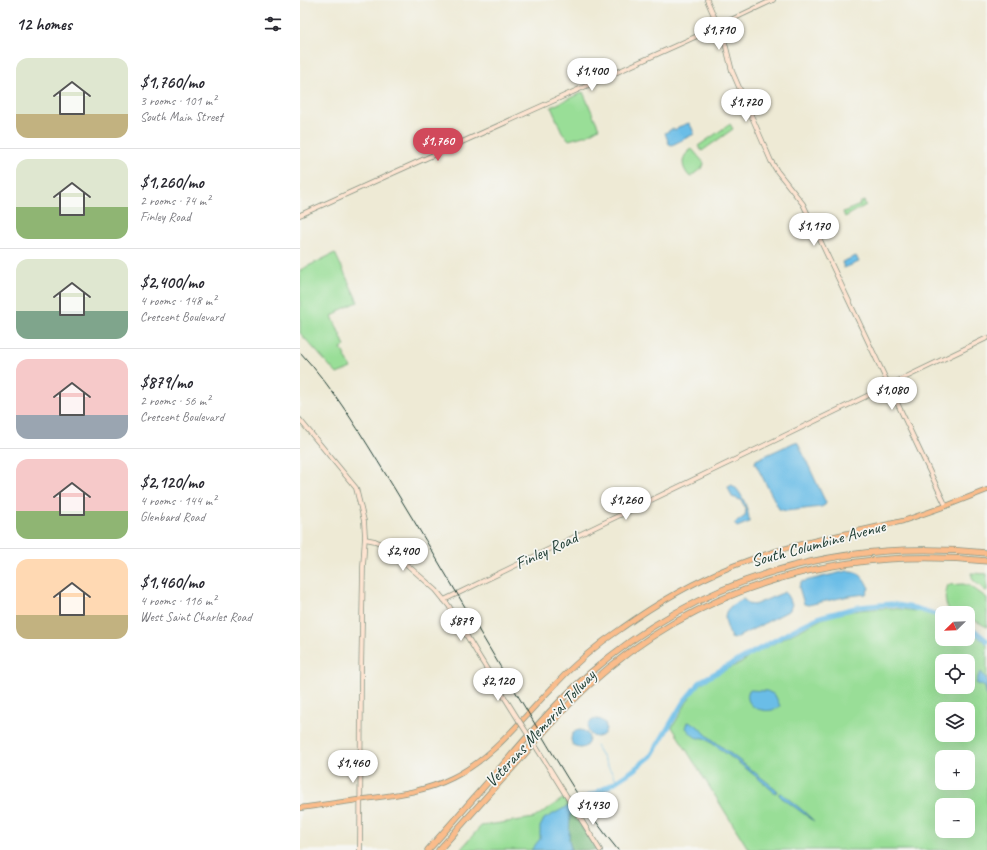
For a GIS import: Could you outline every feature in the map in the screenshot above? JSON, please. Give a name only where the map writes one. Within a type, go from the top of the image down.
[{"type":"highway","name":"Veterans Memorial Tollway","points":[[428,850],[570,691],[588,674],[623,646],[672,614],[710,595],[746,580],[782,568],[821,559],[888,550],[927,549],[987,553]]},
{"type":"highway","name":"Veterans Memorial Tollway","points":[[439,850],[549,727],[589,685],[649,638],[689,615],[732,595],[773,580],[817,568],[889,558],[927,557],[987,561]]},
{"type":"main road","points":[[707,0],[724,39],[732,71],[775,168],[803,204],[946,506]]},
{"type":"main road","points":[[300,215],[719,26],[773,0]]},
{"type":"main road","name":"Finley Road","points":[[444,600],[987,338]]},
{"type":"main road","points":[[300,420],[356,488],[365,526],[362,591],[360,850]]},
{"type":"main road","name":"South Columbine Avenue","points":[[300,808],[421,790],[443,782],[465,771],[488,755],[504,740],[552,688],[596,647],[620,628],[689,586],[734,565],[811,541],[903,521],[987,490]]},
{"type":"main road","points":[[365,539],[384,545],[429,584],[444,600],[538,750],[574,811],[600,850]]},
{"type":"green space","points":[[583,92],[599,128],[587,135],[569,140],[562,132],[551,107]]},
{"type":"green space","points":[[730,124],[733,129],[702,151],[698,146]]},
{"type":"green space","points":[[692,149],[704,163],[703,167],[690,177],[685,170],[683,162],[685,155]]},
{"type":"green space","points":[[864,201],[866,205],[845,217],[843,212],[860,205],[859,203]]},
{"type":"green space","points":[[335,253],[358,302],[338,311],[338,313],[332,316],[345,346],[341,348],[351,368],[337,374],[300,333],[300,270]]},
{"type":"green space","points":[[971,573],[987,574],[987,592],[973,580]]},
{"type":"green space","points":[[963,584],[970,586],[987,598],[987,627],[975,621],[975,606],[947,606],[945,599],[948,585]]},
{"type":"green space","points":[[891,608],[924,612],[935,616],[935,646],[975,646],[975,635],[987,644],[987,850],[749,850],[672,727],[687,702],[699,686],[705,681],[741,663],[751,655],[822,619],[848,612]]},
{"type":"green space","points":[[564,798],[597,850],[460,850],[481,826],[534,818]]},
{"type":"green space","points":[[572,812],[596,850],[571,850],[569,839],[570,814]]},
{"type":"water","points":[[689,123],[694,134],[672,145],[669,144],[665,133]]},
{"type":"water","points":[[856,256],[859,262],[844,268],[842,262]]},
{"type":"water","points":[[795,442],[798,443],[826,503],[821,507],[786,511],[779,509],[755,463],[756,460]]},
{"type":"water","points":[[731,485],[738,490],[741,495],[746,506],[749,518],[749,522],[737,527],[734,524],[745,516],[746,509],[741,500],[732,497],[728,487]]},
{"type":"water","points":[[847,571],[855,572],[861,575],[869,588],[866,594],[849,596],[808,605],[804,604],[799,587],[801,582]]},
{"type":"water","points":[[785,592],[792,604],[790,610],[734,639],[731,638],[725,619],[725,614],[730,607],[743,599],[749,604],[754,605]]},
{"type":"water","points":[[981,672],[987,680],[987,699],[985,687],[976,683]]},
{"type":"water","points":[[749,690],[767,691],[775,695],[780,706],[770,710],[758,709],[749,702]]},
{"type":"water","points":[[593,719],[601,719],[606,724],[604,735],[601,737],[593,737],[588,732],[588,724]]},
{"type":"water","points":[[688,722],[695,724],[708,736],[776,789],[777,792],[775,793],[706,739],[698,738],[693,735],[686,728]]},
{"type":"water","points":[[576,730],[584,730],[589,735],[587,746],[584,748],[576,748],[571,743],[571,735]]},
{"type":"water","points":[[779,793],[801,809],[814,821],[782,798]]},
{"type":"water","points":[[568,806],[572,812],[570,814],[569,839],[571,850],[531,850],[540,839],[540,827],[544,819]]},
{"type":"waterway","points":[[566,813],[586,798],[609,786],[632,771],[651,756],[684,701],[701,681],[801,626],[820,617],[859,607],[891,604],[935,614]]},
{"type":"waterway","points":[[975,631],[987,641]]},
{"type":"waterway","points":[[596,746],[617,781]]},
{"type":"railway","points":[[300,352],[325,382],[358,429],[566,776],[586,807],[618,850]]}]
